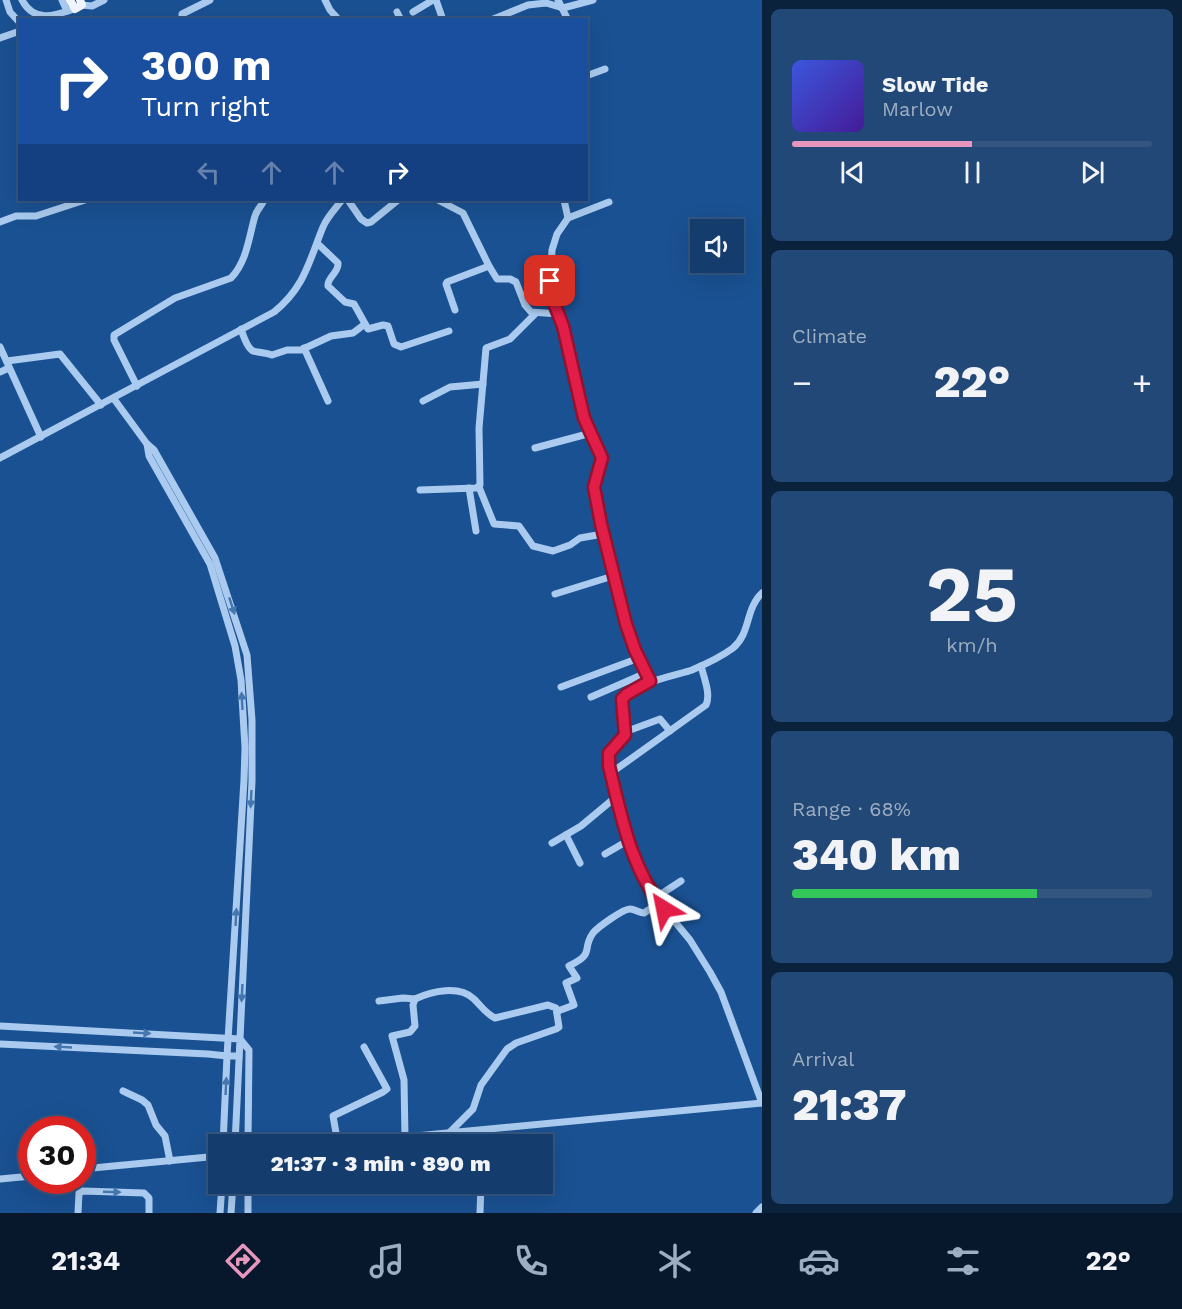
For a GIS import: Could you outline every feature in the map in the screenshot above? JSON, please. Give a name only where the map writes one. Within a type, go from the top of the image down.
[{"type":"main road","points":[[70,0],[79,5]]},
{"type":"street","points":[[6,0],[10,12],[18,21]]},
{"type":"street","points":[[22,0],[34,14],[51,17],[79,5]]},
{"type":"street","points":[[62,0],[92,6],[104,0]]},
{"type":"street","points":[[182,18],[182,14],[210,0]]},
{"type":"street","points":[[325,0],[337,18]]},
{"type":"street","points":[[412,12],[435,0],[442,18]]},
{"type":"street","points":[[558,0],[567,18]]},
{"type":"street","points":[[496,18],[528,5],[551,3],[563,8],[593,0]]},
{"type":"street","points":[[0,38],[18,32]]},
{"type":"street","points":[[588,75],[605,69]]},
{"type":"street","points":[[0,222],[16,216],[36,216],[82,201]]},
{"type":"street","points":[[137,386],[114,336],[175,298],[231,278],[247,246],[255,215],[263,201]]},
{"type":"street","points":[[0,458],[274,312],[291,297],[303,280],[324,226],[341,201]]},
{"type":"street","points":[[349,201],[361,219],[367,223],[397,201]]},
{"type":"street","points":[[440,201],[463,213],[497,279],[510,279],[516,282],[528,309],[536,314],[559,314]]},
{"type":"street","points":[[564,201],[568,218]]},
{"type":"street","points":[[609,202],[568,218],[554,240],[550,261],[550,291],[570,354],[581,408],[602,458],[594,487],[613,576],[626,624],[650,681]]},
{"type":"street","points":[[318,244],[338,263],[339,267],[328,281],[328,286],[345,302],[354,304],[371,330],[383,325],[388,326],[394,344],[398,346],[449,331]]},
{"type":"street","points":[[455,310],[447,282],[489,266]]},
{"type":"street","points":[[536,314],[513,336],[486,348],[479,428],[478,487],[494,524],[519,526],[533,546],[553,551],[570,545],[580,538],[603,534]]},
{"type":"street","points":[[241,329],[254,351],[264,351],[272,355],[304,348],[331,336],[353,333],[365,324]]},
{"type":"street","points":[[0,347],[41,436]]},
{"type":"street","points":[[304,348],[328,401]]},
{"type":"street","points":[[0,372],[8,365],[60,354],[101,405]]},
{"type":"street","points":[[423,401],[450,387],[483,384]]},
{"type":"street","points":[[114,399],[147,444],[154,450],[215,558],[247,656],[252,720],[252,781],[235,1134]]},
{"type":"street","points":[[535,448],[591,433]]},
{"type":"street","points":[[147,444],[149,456],[210,564],[235,646],[241,680],[245,748],[244,780],[223,1134]]},
{"type":"street","points":[[420,490],[478,487]]},
{"type":"street","points":[[470,488],[476,531]]},
{"type":"street","points":[[555,594],[613,576]]},
{"type":"street","points":[[440,1134],[762,1103],[721,992],[711,972],[690,940],[657,900],[644,880],[629,840],[608,758],[609,753],[625,732],[622,699],[650,681],[701,666],[731,649],[741,640],[751,607],[762,593]]},
{"type":"street","points":[[561,687],[639,658]]},
{"type":"street","points":[[611,773],[701,709],[708,700],[701,666]]},
{"type":"street","points":[[591,697],[646,673]]},
{"type":"street","points":[[625,732],[660,719],[670,731]]},
{"type":"street","points":[[552,843],[580,826],[617,796]]},
{"type":"street","points":[[566,835],[579,863]]},
{"type":"street","points":[[605,855],[629,840]]},
{"type":"street","points":[[558,1011],[574,1005],[566,983],[577,978],[569,966],[587,954],[594,931],[621,912],[630,909],[644,914],[681,881]]},
{"type":"street","points":[[379,1001],[415,999],[450,990],[470,996],[484,1011],[495,1018],[548,1005],[553,1005],[558,1011],[560,1024],[556,1029],[516,1043],[503,1053],[481,1085],[473,1109],[449,1133]]},
{"type":"street","points":[[405,1134],[404,1080],[392,1038],[393,1035],[410,1032],[416,1026],[413,1005],[415,999]]},
{"type":"street","points":[[0,1026],[240,1039],[249,1050],[248,1134]]},
{"type":"street","points":[[0,1044],[239,1056]]},
{"type":"street","points":[[336,1134],[333,1116],[387,1089],[364,1047]]},
{"type":"street","points":[[123,1091],[148,1105],[156,1125],[165,1136],[170,1161]]},
{"type":"street","points":[[96,1168],[208,1157]]},
{"type":"street","points":[[0,1179],[18,1177]]},
{"type":"street","points":[[78,1213],[79,1194],[83,1191],[144,1193],[149,1198],[149,1213]]},
{"type":"street","points":[[220,1213],[221,1194]]},
{"type":"street","points":[[231,1213],[232,1194]]},
{"type":"street","points":[[248,1194],[248,1213]]},
{"type":"street","points":[[480,1213],[481,1194]]},
{"type":"street","points":[[756,1213],[762,1207]]},
{"type":"route","points":[[550,281],[550,291],[563,326],[584,418],[602,458],[594,487],[613,576],[635,650],[650,681],[622,699],[626,725],[625,735],[609,753],[609,766],[628,837],[644,880],[664,909]]}]
